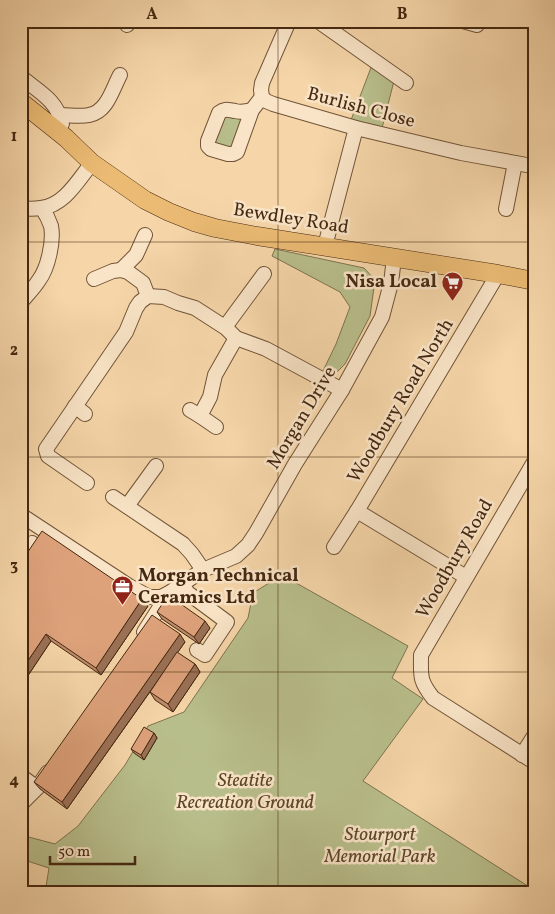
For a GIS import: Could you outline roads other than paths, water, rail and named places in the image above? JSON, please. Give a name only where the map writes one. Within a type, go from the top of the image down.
[{"type":"main road","name":"Bewdley Road","points":[[21,102],[66,138],[92,163],[145,200],[194,222],[257,236],[498,274],[534,282]]},
{"type":"street","points":[[246,126],[241,116],[235,112],[227,109],[222,110],[208,141],[208,146],[211,149],[228,154],[237,152],[252,110],[262,97],[262,83],[289,21]]},
{"type":"street","name":"Burlish Close","points":[[318,21],[406,83]]},
{"type":"street","points":[[463,21],[478,25]]},
{"type":"street","points":[[60,115],[88,116],[97,113],[104,108],[120,75]]},
{"type":"street","points":[[21,77],[54,103],[60,115],[66,138]]},
{"type":"street","name":"Burlish Close","points":[[262,97],[273,104],[356,128],[461,153],[532,166]]},
{"type":"street","points":[[235,112],[252,110]]},
{"type":"street","points":[[325,246],[356,128]]},
{"type":"street","points":[[21,208],[42,208],[65,198],[92,163]]},
{"type":"street","points":[[506,209],[515,163]]},
{"type":"street","points":[[21,302],[40,280],[46,266],[52,238],[48,218],[42,208]]},
{"type":"street","points":[[121,270],[136,256],[145,235]]},
{"type":"street","name":"Morgan Drive","points":[[138,641],[170,593],[203,570],[236,556],[248,545],[295,464],[342,390],[382,318],[391,283],[394,258]]},
{"type":"street","points":[[94,279],[112,271],[121,270],[128,272],[143,283],[148,296]]},
{"type":"street","points":[[225,327],[264,274]]},
{"type":"street","name":"Woodbury Road North","points":[[334,547],[498,274]]},
{"type":"street","points":[[87,482],[48,456],[46,449],[80,410],[126,332],[136,308],[148,296],[164,297],[178,304],[195,308],[225,327],[236,338],[266,349],[342,390]]},
{"type":"street","points":[[216,427],[195,413],[210,397],[215,374],[236,338]]},
{"type":"street","name":"Woodbury Road","points":[[528,759],[433,698],[421,679],[421,655],[534,462]]},
{"type":"street","points":[[127,506],[156,466]]},
{"type":"street","points":[[113,497],[183,544],[203,570]]},
{"type":"street","points":[[357,511],[466,577]]},
{"type":"street","points":[[21,515],[129,586],[149,597],[161,597],[170,593]]},
{"type":"street","points":[[21,559],[32,543]]},
{"type":"street","points":[[181,584],[188,593],[228,622],[205,655],[197,650]]},
{"type":"street","points":[[528,759],[534,736]]},
{"type":"street","points":[[21,804],[37,788],[57,759]]},
{"type":"street","points":[[21,776],[37,788]]},
{"type":"place","name":"Nisa Local","points":[[453,301]]},
{"type":"place","name":"Morgan Technical Ceramics Ltd","points":[[122,606]]},
{"type":"park label","name":"Steatite Recreation Ground","points":[[245,792]]},
{"type":"park label","name":"Stourport Memorial Park","points":[[380,846]]}]
